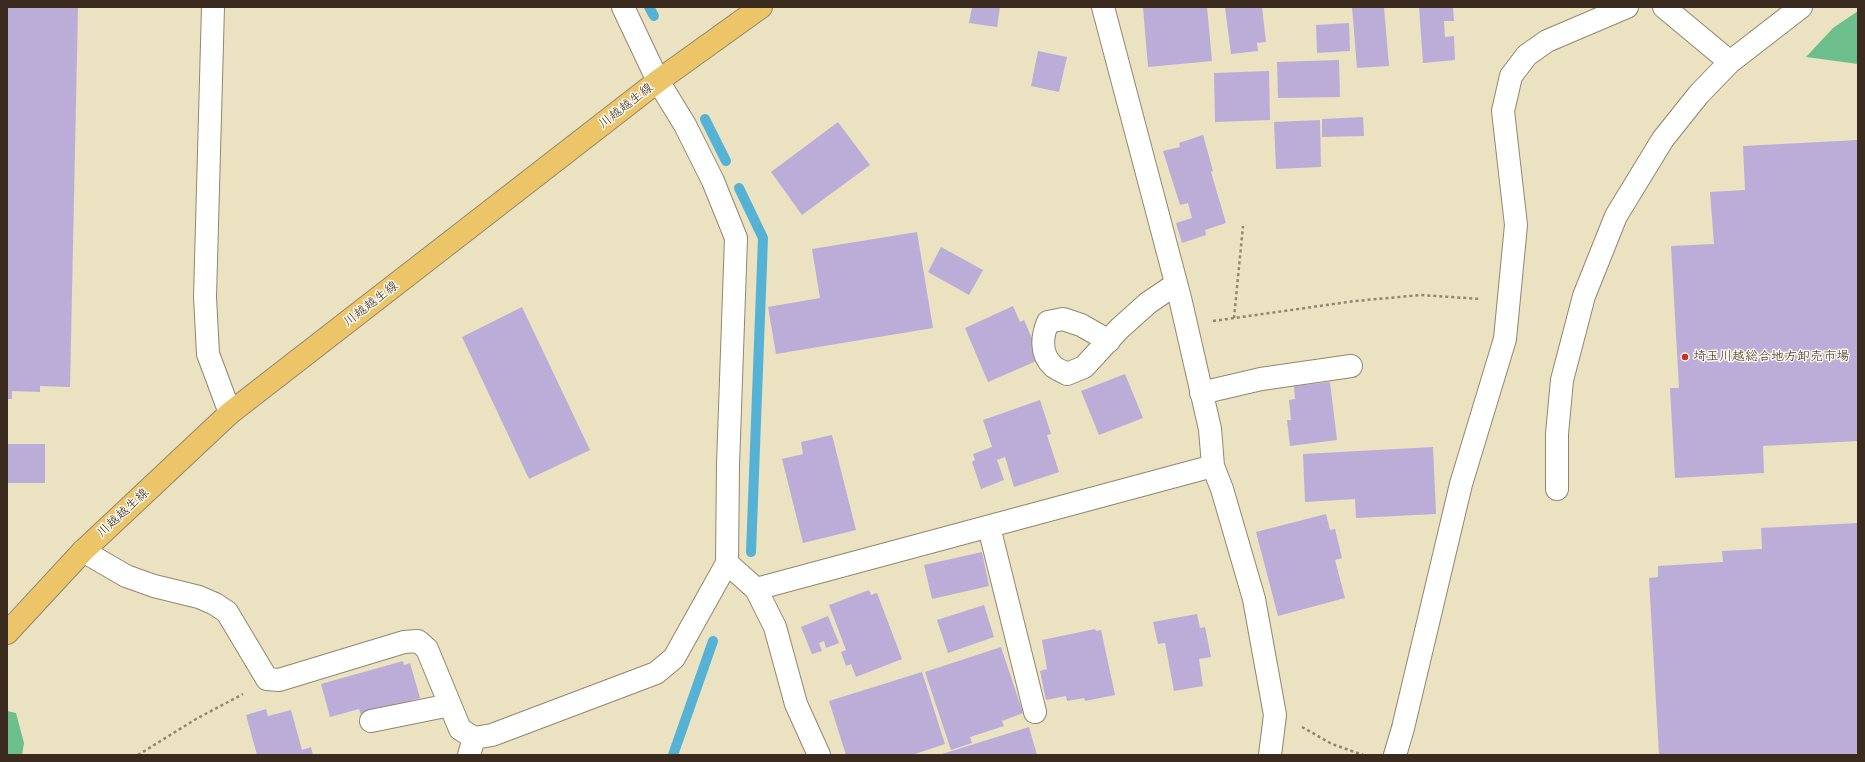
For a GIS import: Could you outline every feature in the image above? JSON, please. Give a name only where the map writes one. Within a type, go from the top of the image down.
[{"type":"main road","name":"川越越生線","points":[[7,633],[83,551],[230,414],[658,81],[761,7]]},
{"type":"street","points":[[213,7],[205,297],[208,354],[230,414]]},
{"type":"street","points":[[83,551],[126,576],[154,586],[199,597],[215,604],[227,612],[267,680],[279,680],[404,642],[418,641],[427,649],[460,728],[471,746],[492,735],[656,674],[674,658],[727,563],[728,465],[734,342],[736,238],[713,181],[685,125],[658,81],[623,7]]},
{"type":"street","points":[[1103,7],[1176,284],[1210,429],[1213,466],[1222,488],[1254,599],[1275,715],[1270,755]]},
{"type":"street","points":[[1395,755],[1403,728],[1461,484],[1505,339],[1516,225],[1504,110],[1511,76],[1527,55],[1547,41],[1627,7]]},
{"type":"street","points":[[1664,7],[1730,62]]},
{"type":"street","points":[[1557,489],[1557,434],[1562,380],[1584,296],[1616,216],[1663,139],[1699,94],[1730,62],[1801,7]]},
{"type":"street","points":[[1109,341],[1119,329],[1148,303],[1176,284]]},
{"type":"street","points":[[1201,393],[1261,379],[1351,366]]},
{"type":"street","points":[[756,589],[1213,466]]},
{"type":"street","points":[[989,527],[1035,712]]},
{"type":"street","points":[[727,563],[756,589],[775,627],[796,704],[818,755]]},
{"type":"street","points":[[371,722],[450,705]]},
{"type":"path","points":[[1234,318],[1243,226]]},
{"type":"path","points":[[1186,326],[1355,301],[1421,294],[1478,298],[1508,304]]},
{"type":"path","points":[[138,755],[196,719],[267,680]]},
{"type":"path","points":[[1275,715],[1302,727],[1332,744],[1363,755]]},
{"type":"green space","points":[[1858,11],[1858,64],[1806,57],[1833,28]]},
{"type":"green space","points":[[7,711],[16,713],[24,743],[22,755],[7,755]]},
{"type":"building","points":[[7,7],[78,7],[70,387],[40,386],[40,392],[12,391],[12,399],[7,399]]},
{"type":"building","points":[[972,7],[1000,7],[997,27],[969,23]]},
{"type":"building","points":[[1143,7],[1207,7],[1212,61],[1148,67]]},
{"type":"building","points":[[1225,7],[1262,7],[1266,42],[1257,43],[1258,51],[1231,54]]},
{"type":"building","points":[[1352,7],[1384,7],[1389,66],[1357,68]]},
{"type":"building","points":[[1419,7],[1453,7],[1454,21],[1444,21],[1445,37],[1454,36],[1455,60],[1423,63]]},
{"type":"building","points":[[1349,23],[1350,51],[1317,53],[1316,25]]},
{"type":"building","points":[[1038,51],[1067,57],[1059,92],[1031,86]]},
{"type":"building","points":[[1339,60],[1340,97],[1278,98],[1277,62]]},
{"type":"building","points":[[1269,71],[1270,120],[1215,122],[1214,73]]},
{"type":"building","points":[[1363,117],[1364,136],[1322,137],[1322,119]]},
{"type":"building","points":[[1320,120],[1321,167],[1276,169],[1274,122]]},
{"type":"building","points":[[838,122],[870,165],[802,215],[771,172]]},
{"type":"building","points":[[1203,135],[1213,171],[1211,172],[1226,223],[1205,230],[1206,235],[1182,243],[1176,223],[1192,218],[1188,203],[1180,205],[1163,151],[1180,147],[1179,143]]},
{"type":"building","points":[[1858,140],[1858,441],[1763,446],[1764,473],[1675,478],[1670,388],[1679,388],[1671,246],[1714,244],[1710,192],[1745,190],[1743,146]]},
{"type":"building","points":[[917,232],[933,328],[776,354],[768,307],[820,298],[812,249]]},
{"type":"building","points":[[941,247],[983,270],[969,295],[928,272]]},
{"type":"building","points":[[1013,306],[1020,322],[1024,320],[1041,359],[988,382],[965,328]]},
{"type":"building","points":[[522,307],[590,450],[529,479],[462,337]]},
{"type":"building","points":[[1125,374],[1143,418],[1099,435],[1081,391]]},
{"type":"building","points":[[1330,382],[1337,440],[1290,446],[1287,420],[1291,420],[1289,400],[1295,399],[1294,386]]},
{"type":"building","points":[[1040,400],[1051,434],[1047,435],[1059,472],[1014,487],[1005,457],[997,460],[1004,480],[981,489],[972,462],[975,460],[973,454],[992,447],[983,420]]},
{"type":"building","points":[[832,435],[856,530],[803,543],[782,459],[803,454],[801,442]]},
{"type":"building","points":[[7,444],[45,444],[45,483],[7,483]]},
{"type":"building","points":[[1433,447],[1436,514],[1356,518],[1355,499],[1305,502],[1303,454]]},
{"type":"building","points":[[1326,514],[1330,530],[1335,529],[1342,558],[1335,560],[1345,598],[1278,616],[1256,532]]},
{"type":"building","points":[[1858,523],[1858,755],[1659,755],[1649,578],[1658,577],[1658,566],[1723,562],[1722,551],[1762,549],[1761,528]]},
{"type":"building","points":[[982,552],[989,586],[932,599],[924,565]]},
{"type":"building","points":[[869,590],[871,595],[877,593],[902,659],[856,677],[851,664],[846,666],[841,652],[846,650],[829,605]]},
{"type":"building","points":[[984,605],[994,637],[948,653],[937,620]]},
{"type":"building","points":[[1197,614],[1200,628],[1205,627],[1211,657],[1199,659],[1203,686],[1174,691],[1165,643],[1158,644],[1153,622]]},
{"type":"building","points":[[828,616],[839,643],[826,648],[824,641],[819,643],[822,651],[812,654],[801,627]]},
{"type":"building","points":[[1095,629],[1096,631],[1101,630],[1115,695],[1085,701],[1084,698],[1067,701],[1066,696],[1046,700],[1040,671],[1047,669],[1042,640]]},
{"type":"building","points":[[1001,647],[1023,713],[1002,721],[1004,726],[970,737],[972,743],[951,750],[925,672]]},
{"type":"building","points":[[403,661],[404,665],[410,663],[420,698],[361,715],[359,709],[330,717],[321,684]]},
{"type":"building","points":[[922,672],[945,744],[912,755],[846,755],[829,701]]},
{"type":"building","points":[[266,709],[268,716],[291,710],[302,750],[311,747],[313,755],[257,755],[246,715]]},
{"type":"building","points":[[1029,727],[1037,755],[939,755]]},
{"type":"waterway","points":[[649,7],[654,16]]},
{"type":"waterway","points":[[705,119],[726,161]]},
{"type":"waterway","points":[[739,188],[763,238],[751,552]]},
{"type":"waterway","points":[[673,755],[713,641]]},
{"type":"place","name":"埼玉川越総合地方卸売市場","points":[[1685,357]]}]
